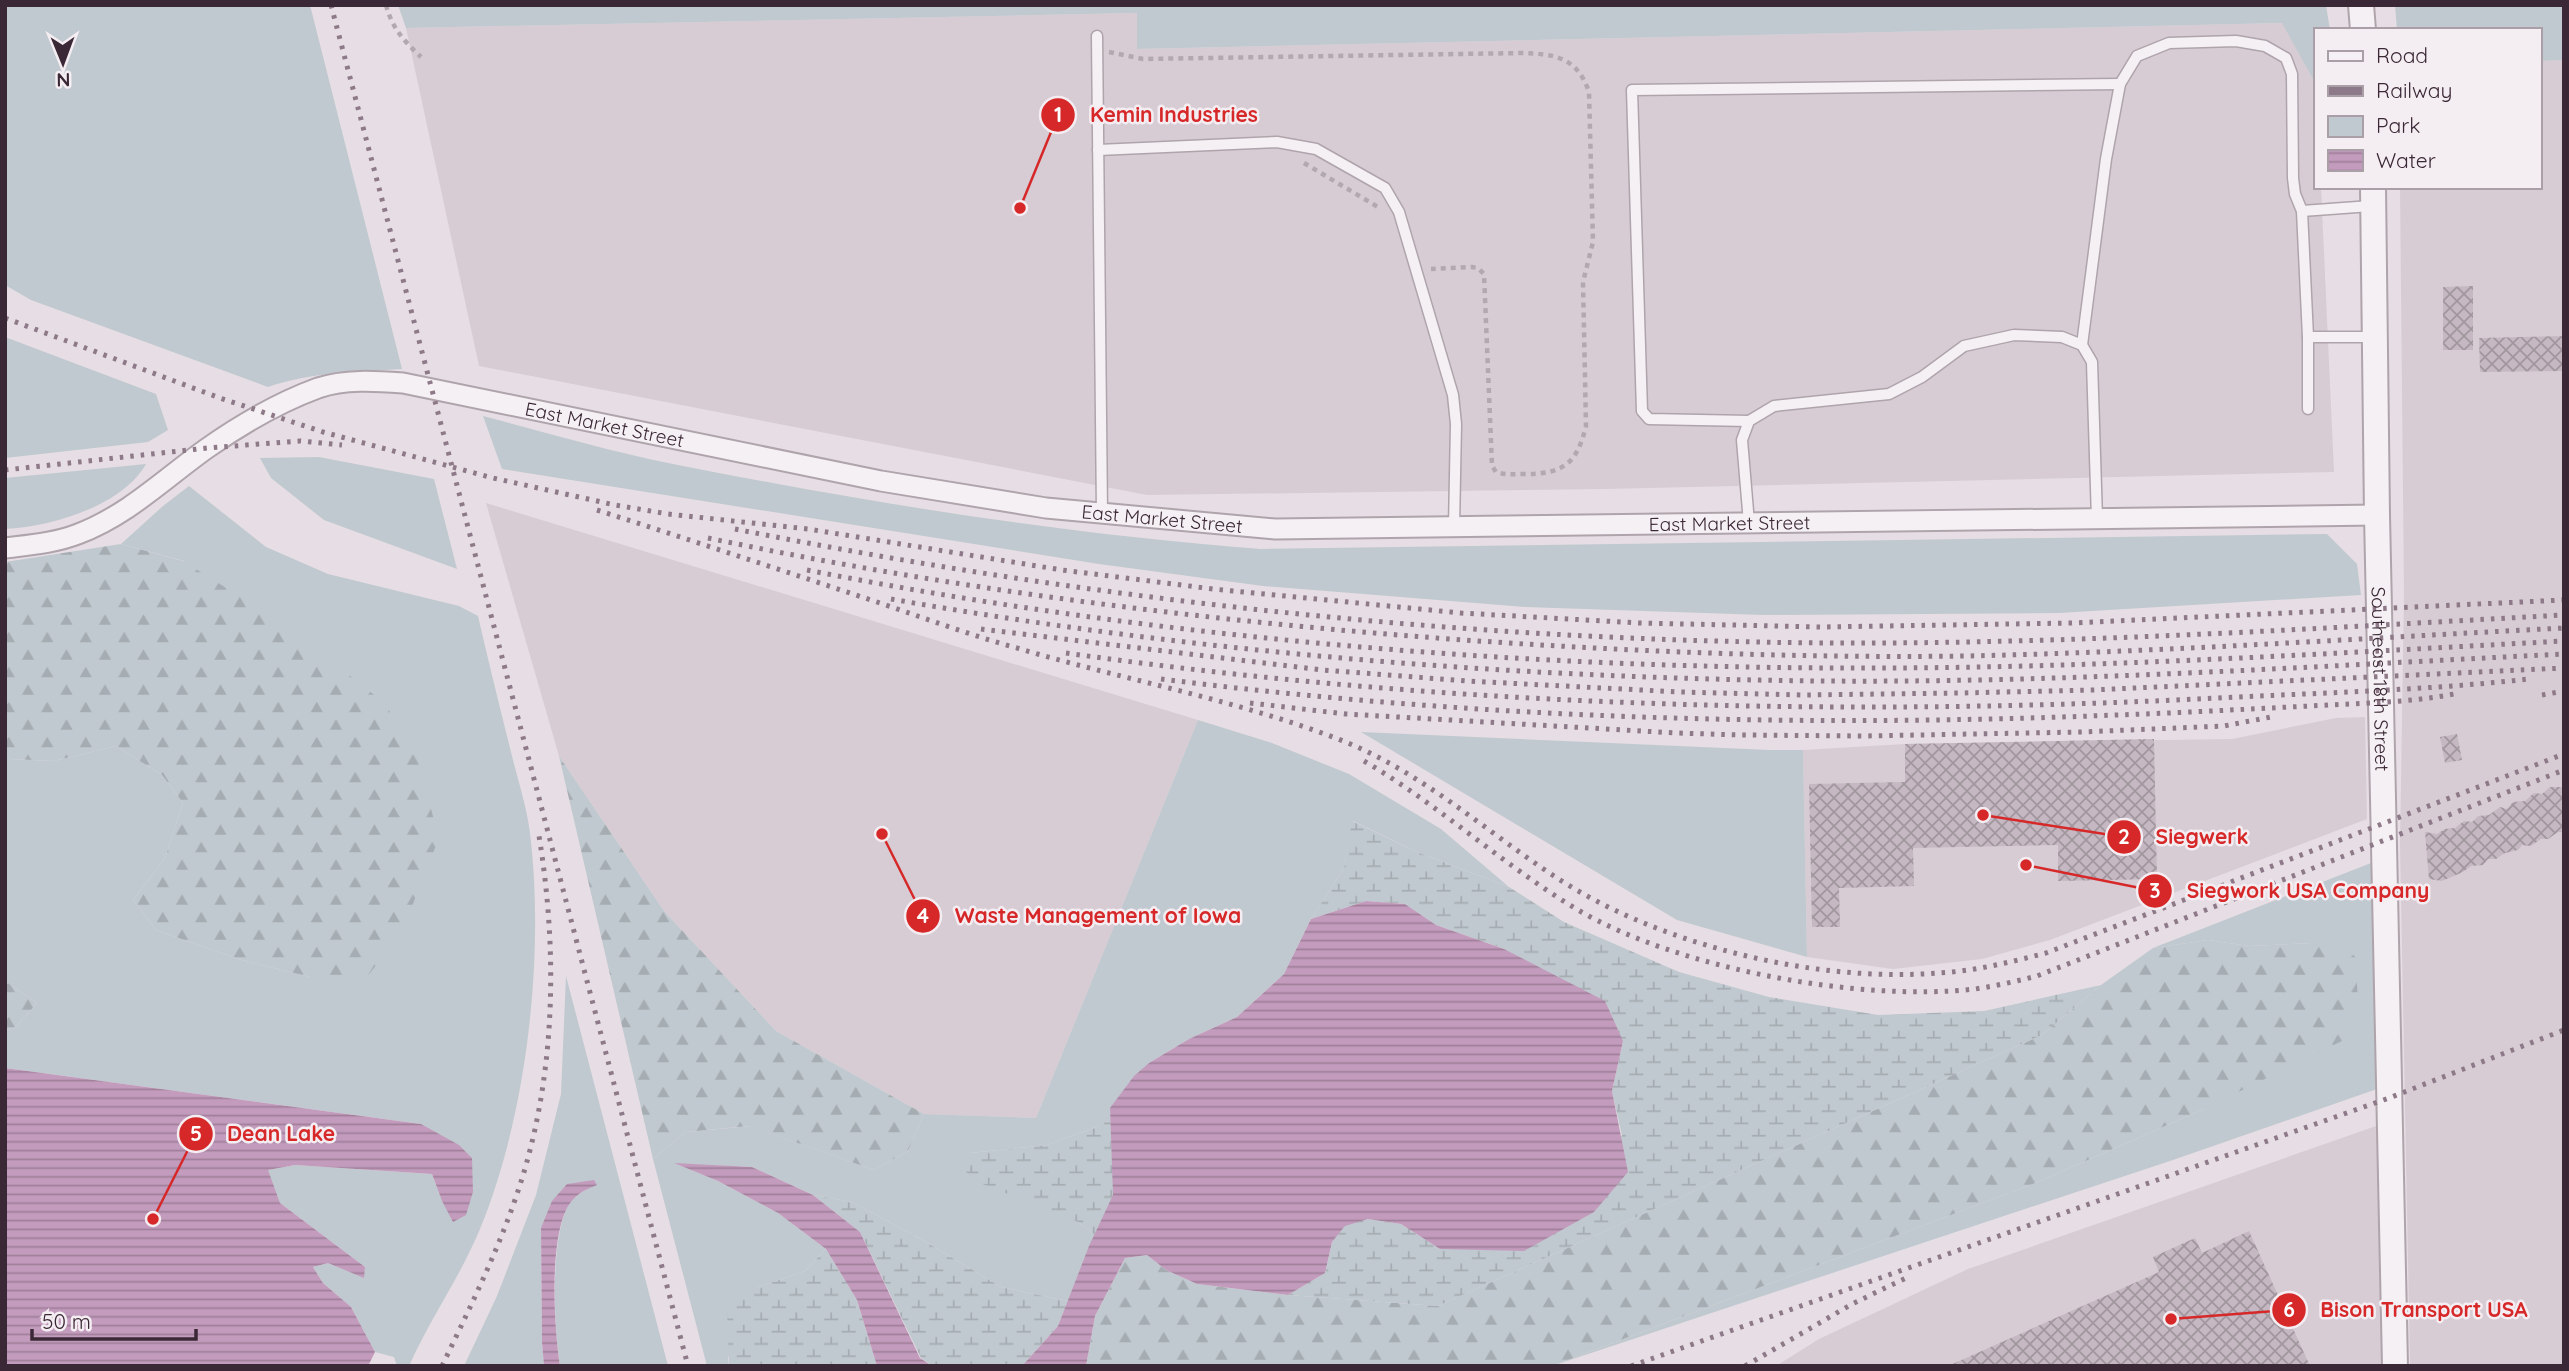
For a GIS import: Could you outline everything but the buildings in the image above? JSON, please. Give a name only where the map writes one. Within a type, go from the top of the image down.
[{"type":"street","points":[[2361,5],[2363,28]]},
{"type":"street","name":"Southeast 18th Street","points":[[2374,197],[2377,515],[2395,1366]]},
{"type":"street","name":"East Market Street","points":[[5,548],[55,541],[79,534],[130,508],[207,448],[265,413],[320,388],[364,381],[412,384],[880,481],[1046,508],[1275,529],[2377,515]]},
{"type":"lane","points":[[1097,36],[1102,513]]},
{"type":"lane","points":[[2082,345],[2106,159],[2120,84],[2137,56],[2169,43],[2236,41],[2265,46],[2286,58],[2292,74],[2293,178],[2295,194],[2302,211],[2308,337],[2308,409]]},
{"type":"lane","points":[[2097,519],[2092,362],[2082,345],[2062,337],[2014,335],[1964,346],[1922,377],[1889,394],[1774,406],[1749,421],[1649,419],[1643,411],[1632,90],[2120,84]]},
{"type":"lane","points":[[1098,150],[1277,142],[1316,149],[1385,188],[1399,212],[1453,395],[1456,424],[1454,527]]},
{"type":"lane","points":[[2302,211],[2374,197]]},
{"type":"lane","points":[[2308,337],[2376,337]]},
{"type":"lane","points":[[1749,421],[1742,440],[1749,523]]},
{"type":"path","points":[[386,5],[390,19],[402,39],[421,57]]},
{"type":"path","points":[[1097,49],[1143,60],[1522,53],[1547,54],[1561,58],[1584,78],[1589,92],[1593,242],[1583,282],[1586,426],[1581,446],[1562,468],[1545,474],[1496,472],[1492,466],[1483,274],[1478,268],[1472,267],[1416,270]]},
{"type":"path","points":[[1296,158],[1380,209]]},
{"type":"shaded area","points":[[1138,13],[1138,49],[2283,23],[2314,81],[2314,189],[2321,189],[2334,472],[1605,489],[1147,495],[479,366],[406,28]]},
{"type":"shaded area","points":[[2564,60],[2564,1366],[2410,1366],[2400,845],[2404,593],[2400,189],[2541,189],[2541,61]]},
{"type":"shaded area","points":[[486,503],[1198,720],[1036,1118],[924,1114],[776,1031],[664,911],[559,756]]},
{"type":"shaded area","points":[[2365,717],[2367,819],[2050,940],[1982,959],[1893,969],[1807,957],[1803,750],[1905,744],[2232,739],[2336,718]]},
{"type":"shaded area","points":[[2379,1125],[2384,1366],[1776,1366],[1819,1339],[1968,1269]]},
{"type":"green space","points":[[5,5],[310,5],[402,369],[318,376],[268,387],[31,300],[5,285]]},
{"type":"green space","points":[[398,5],[2326,5],[2330,28],[2314,28],[2314,81],[2282,23],[1137,49],[1137,13],[406,28]]},
{"type":"green space","points":[[2395,5],[2564,5],[2564,60],[2541,61],[2541,28],[2397,28]]},
{"type":"green space","points":[[5,337],[156,394],[168,430],[148,442],[5,458]]},
{"type":"green space","points":[[483,416],[645,458],[815,491],[963,515],[1186,543],[1261,549],[2327,534],[2357,564],[2361,595],[2059,613],[1764,615],[1525,607],[1263,586],[1099,564],[502,469]]},
{"type":"green space","points":[[319,457],[434,479],[457,569],[324,520],[271,478],[260,458]]},
{"type":"green space","points":[[146,464],[135,479],[120,492],[84,512],[43,524],[5,529],[5,478]]},
{"type":"green space","points":[[189,486],[266,547],[328,574],[459,606],[478,616],[529,824],[534,880],[533,982],[520,1086],[510,1136],[496,1184],[472,1247],[409,1366],[397,1366],[394,1357],[375,1352],[351,1307],[323,1283],[313,1267],[328,1263],[363,1277],[365,1267],[280,1203],[267,1170],[295,1165],[432,1174],[442,1201],[428,1129],[421,1124],[5,1068],[5,1031],[15,1028],[37,1003],[5,981],[5,756],[9,759],[54,761],[116,746],[162,775],[183,803],[165,858],[133,900],[156,930],[238,959],[310,977],[184,561],[121,544]]},
{"type":"green space","points":[[121,544],[183,561],[290,628],[383,702],[414,747],[439,838],[401,934],[362,983],[310,977],[238,959],[156,930],[133,900],[165,858],[183,803],[162,775],[116,746],[54,761],[9,759],[5,756],[5,562]]},
{"type":"green space","points":[[1198,720],[1272,743],[1349,774],[1441,829],[1509,887],[1417,852],[1353,821],[1344,868],[1311,919],[1284,974],[1237,1017],[1189,1039],[1149,1063],[1096,1127],[1047,1145],[970,1153],[1095,1235],[1068,1301],[1001,1287],[852,1202],[813,1195],[752,1167],[677,1164],[718,1181],[778,1213],[826,1249],[805,1271],[758,1287],[728,1358],[729,1366],[707,1366],[653,1159],[686,1132],[750,1126],[874,1170],[908,1151],[924,1114],[1036,1118]]},
{"type":"green space","points":[[1361,732],[1803,750],[1807,957],[1677,920]]},
{"type":"green space","points":[[559,756],[664,911],[776,1031],[924,1114],[908,1151],[874,1170],[749,1126],[686,1132],[653,1159]]},
{"type":"green space","points":[[1352,821],[1417,852],[1509,887],[1564,922],[1679,972],[1769,997],[1878,1015],[1984,1011],[2101,985],[2042,1035],[1438,1306],[1288,1295],[1325,1273],[1332,1242],[1345,1225],[1368,1219],[1401,1224],[1440,1249],[1622,1136],[1612,1091],[1623,1041],[1504,949],[1436,925],[1405,904],[1366,901],[1311,919],[1344,868]]},
{"type":"green space","points":[[2371,863],[2377,1089],[2170,1161],[1552,1366],[2038,1182],[2204,1109],[2312,943],[2249,946],[2208,940],[2153,948]]},
{"type":"green space","points":[[2208,940],[2249,946],[2312,943],[2355,956],[2358,1000],[2344,1040],[2204,1109],[2038,1182],[1552,1366],[1086,1366],[1095,1316],[1125,1258],[1147,1255],[1166,1270],[1197,1284],[1288,1295],[1438,1306],[2042,1035],[2101,985],[2153,948]]},
{"type":"green space","points":[[566,976],[668,1366],[560,1366],[555,1308],[558,1242],[567,1208],[579,1194],[596,1185],[594,1180],[541,1228],[544,1366],[464,1366],[497,1296],[536,1195],[561,1094]]},
{"type":"green space","points":[[5,981],[37,1003],[15,1028],[5,1031]]},
{"type":"green space","points":[[1110,1108],[1114,1195],[1095,1235],[1078,1222],[980,1183],[966,1172],[970,1153],[1047,1145],[1096,1127]]},
{"type":"green space","points":[[813,1195],[852,1202],[1001,1287],[1068,1301],[1058,1326],[1022,1366],[932,1366],[921,1358],[860,1232]]},
{"type":"green space","points":[[826,1249],[857,1300],[877,1366],[729,1366],[727,1310],[758,1287],[805,1271]]},
{"type":"water","points":[[1366,901],[1405,904],[1436,925],[1504,949],[1605,1001],[1623,1041],[1612,1091],[1628,1172],[1594,1212],[1524,1251],[1440,1249],[1401,1224],[1368,1219],[1345,1226],[1332,1242],[1325,1273],[1288,1295],[1197,1284],[1166,1270],[1147,1255],[1125,1258],[1095,1316],[1086,1366],[1022,1366],[1058,1326],[1089,1246],[1113,1195],[1110,1108],[1134,1076],[1149,1063],[1189,1039],[1237,1017],[1284,974],[1311,919]]},
{"type":"water","points":[[5,1068],[421,1124],[459,1145],[472,1158],[473,1192],[466,1215],[453,1222],[432,1174],[295,1165],[268,1170],[280,1203],[365,1267],[364,1278],[328,1263],[313,1267],[323,1283],[351,1307],[375,1352],[368,1366],[5,1366]]},
{"type":"water","points":[[674,1163],[752,1167],[813,1195],[860,1232],[920,1358],[932,1366],[877,1366],[857,1300],[826,1249],[778,1213],[718,1181]]},
{"type":"water","points":[[594,1180],[597,1185],[573,1200],[561,1223],[554,1286],[560,1366],[544,1366],[541,1228],[552,1201],[567,1184]]},
{"type":"railway","points":[[331,5],[688,1366]]},
{"type":"railway","points":[[5,318],[220,398],[323,432],[493,478],[668,514],[808,529],[1062,570],[1213,589],[1461,613],[1640,623],[1821,627],[2072,623],[2564,600]]},
{"type":"railway","points":[[5,470],[207,448],[300,441],[342,445]]},
{"type":"railway","points":[[597,510],[982,638],[1259,712],[1338,739],[1396,767],[1554,876],[1641,922],[1689,940],[1739,954],[1841,972],[1891,975],[1952,972],[1993,966],[2046,953],[2564,754]]},
{"type":"railway","points":[[735,529],[1008,577],[1145,596],[1420,625],[1558,634],[1697,640],[1926,643],[2199,634],[2564,615]]},
{"type":"railway","points":[[708,538],[911,576],[1115,606],[1422,637],[1635,650],[1965,656],[2189,648],[2564,628]]},
{"type":"railway","points":[[807,570],[938,594],[1203,631],[1337,645],[1606,663],[1740,667],[1959,667],[2218,659],[2564,641]]},
{"type":"railway","points":[[891,599],[1006,618],[1238,648],[1471,668],[1705,679],[2007,679],[2193,673],[2564,654]]},
{"type":"railway","points":[[981,629],[1323,670],[1467,681],[1680,692],[1802,695],[2092,690],[2564,668]]},
{"type":"railway","points":[[1066,653],[1207,671],[1489,696],[1773,706],[1914,707],[2198,699],[2529,679]]},
{"type":"railway","points":[[1161,679],[1399,703],[1638,717],[1758,720],[1997,719],[2140,714],[2383,702],[2454,694]]},
{"type":"railway","points":[[2542,695],[2564,691]]},
{"type":"railway","points":[[1250,703],[1346,714],[1741,735],[2081,732],[2224,726],[2276,716]]},
{"type":"railway","points":[[1364,761],[1419,797],[1523,874],[1578,910],[1619,931],[1666,949],[1771,976],[1825,985],[1929,992],[1975,989],[2037,976],[2564,770]]},
{"type":"railway","points":[[442,1366],[502,1235],[521,1181],[538,1115],[549,1036],[550,995],[548,915],[539,836]]},
{"type":"railway","points":[[1631,1366],[2389,1098],[2564,1030]]},
{"type":"railway","points":[[1745,1366],[1854,1303],[1906,1278]]},
{"type":"place","name":"Kemin Industries","points":[[1020,208]]},
{"type":"place","name":"Siegwerk","points":[[1983,815]]},
{"type":"place","name":"Waste Management of Iowa","points":[[882,834]]},
{"type":"place","name":"Siegwork USA Company","points":[[2026,865]]},
{"type":"place","name":"Dean Lake","points":[[153,1219]]},
{"type":"place","name":"Bison Transport USA","points":[[2171,1319]]}]
